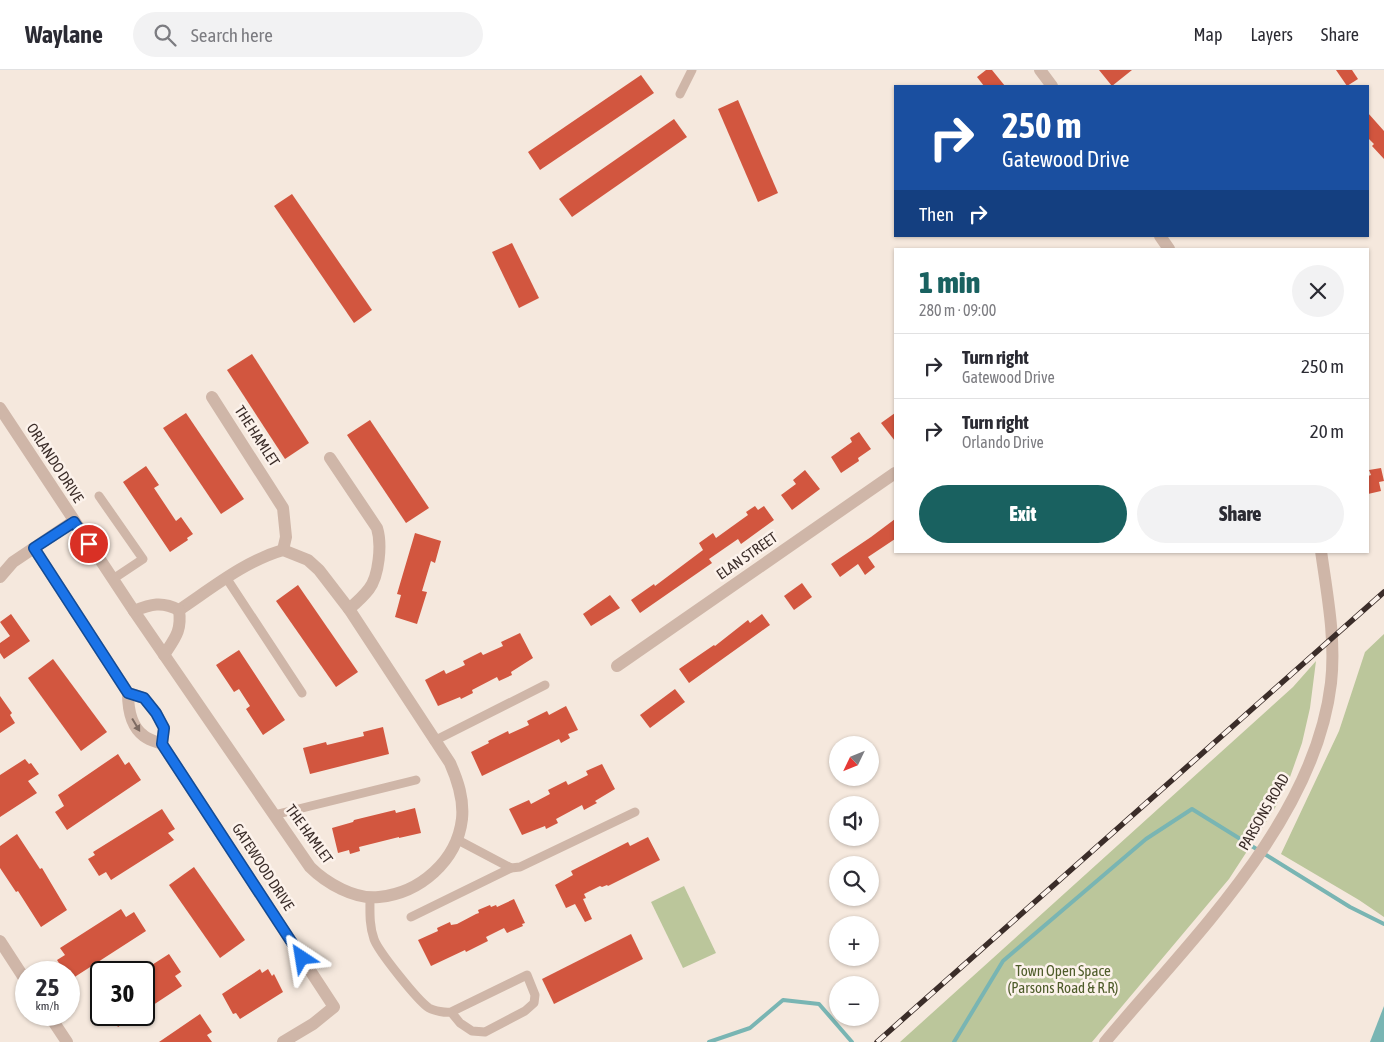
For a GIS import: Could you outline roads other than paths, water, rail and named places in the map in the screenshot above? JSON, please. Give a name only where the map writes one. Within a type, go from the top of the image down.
[{"type":"street","points":[[1040,70],[1051,85]]},
{"type":"street","points":[[1161,237],[1168,248]]},
{"type":"street","name":"THE HAMLET","points":[[134,611],[310,867],[319,876],[329,884],[345,891],[378,897],[396,893],[416,885],[438,869],[448,856],[462,819],[460,792],[450,763],[348,609],[319,570],[308,560],[283,550],[286,537],[283,508],[212,397]]},
{"type":"street","name":"ORLANDO DRIVE","points":[[0,408],[134,611]]},
{"type":"street","points":[[330,458],[377,528],[380,538],[380,552],[370,587],[348,609]]},
{"type":"street","name":"ELAN STREET","points":[[617,666],[894,474]]},
{"type":"street","points":[[0,577],[13,562],[74,522]]},
{"type":"street","name":"GATEWOOD DRIVE","points":[[34,548],[128,693],[128,709],[135,726],[144,736],[162,744],[334,1007],[313,1024],[283,1042]]},
{"type":"street","points":[[179,610],[244,566],[268,554],[283,550]]},
{"type":"street","name":"PARSONS ROAD","points":[[1105,1042],[1218,908],[1255,860],[1289,806],[1316,747],[1325,717],[1333,664],[1333,646],[1321,553]]},
{"type":"street","points":[[134,611],[150,605],[168,604],[179,610]]},
{"type":"street","points":[[164,655],[175,638],[181,623],[179,610]]},
{"type":"street","name":"GATEWOOD DRIVE","points":[[128,693],[144,698],[156,713],[164,728],[162,744]]},
{"type":"street","points":[[0,941],[15,964]]},
{"type":"street","points":[[56,1026],[67,1042]]},
{"type":"lane","points":[[680,94],[692,70]]},
{"type":"lane","points":[[99,496],[143,559],[113,579]]},
{"type":"lane","points":[[227,579],[302,693]]},
{"type":"lane","points":[[434,741],[546,685]]},
{"type":"lane","points":[[274,814],[416,780]]},
{"type":"lane","points":[[411,917],[635,812]]},
{"type":"lane","points":[[456,839],[512,868]]},
{"type":"lane","points":[[370,897],[370,924],[374,941],[396,973],[429,1008],[447,1013],[451,1012],[527,976],[535,995],[534,1003],[525,1011],[485,1032],[472,1031],[460,1023],[451,1012]]},
{"type":"water","points":[[1384,1006],[1384,1042],[1370,1042]]},
{"type":"waterway","points":[[954,1042],[1003,961],[1146,839],[1192,809],[1350,907],[1384,924]]},
{"type":"waterway","points":[[709,1042],[750,1028],[783,1000],[819,1004],[852,1042]]},
{"type":"railway","points":[[877,1042],[1384,592]]},
{"type":"park label","name":"Town Open Space (Parsons Road & R.R)","points":[[1063,980]]}]
